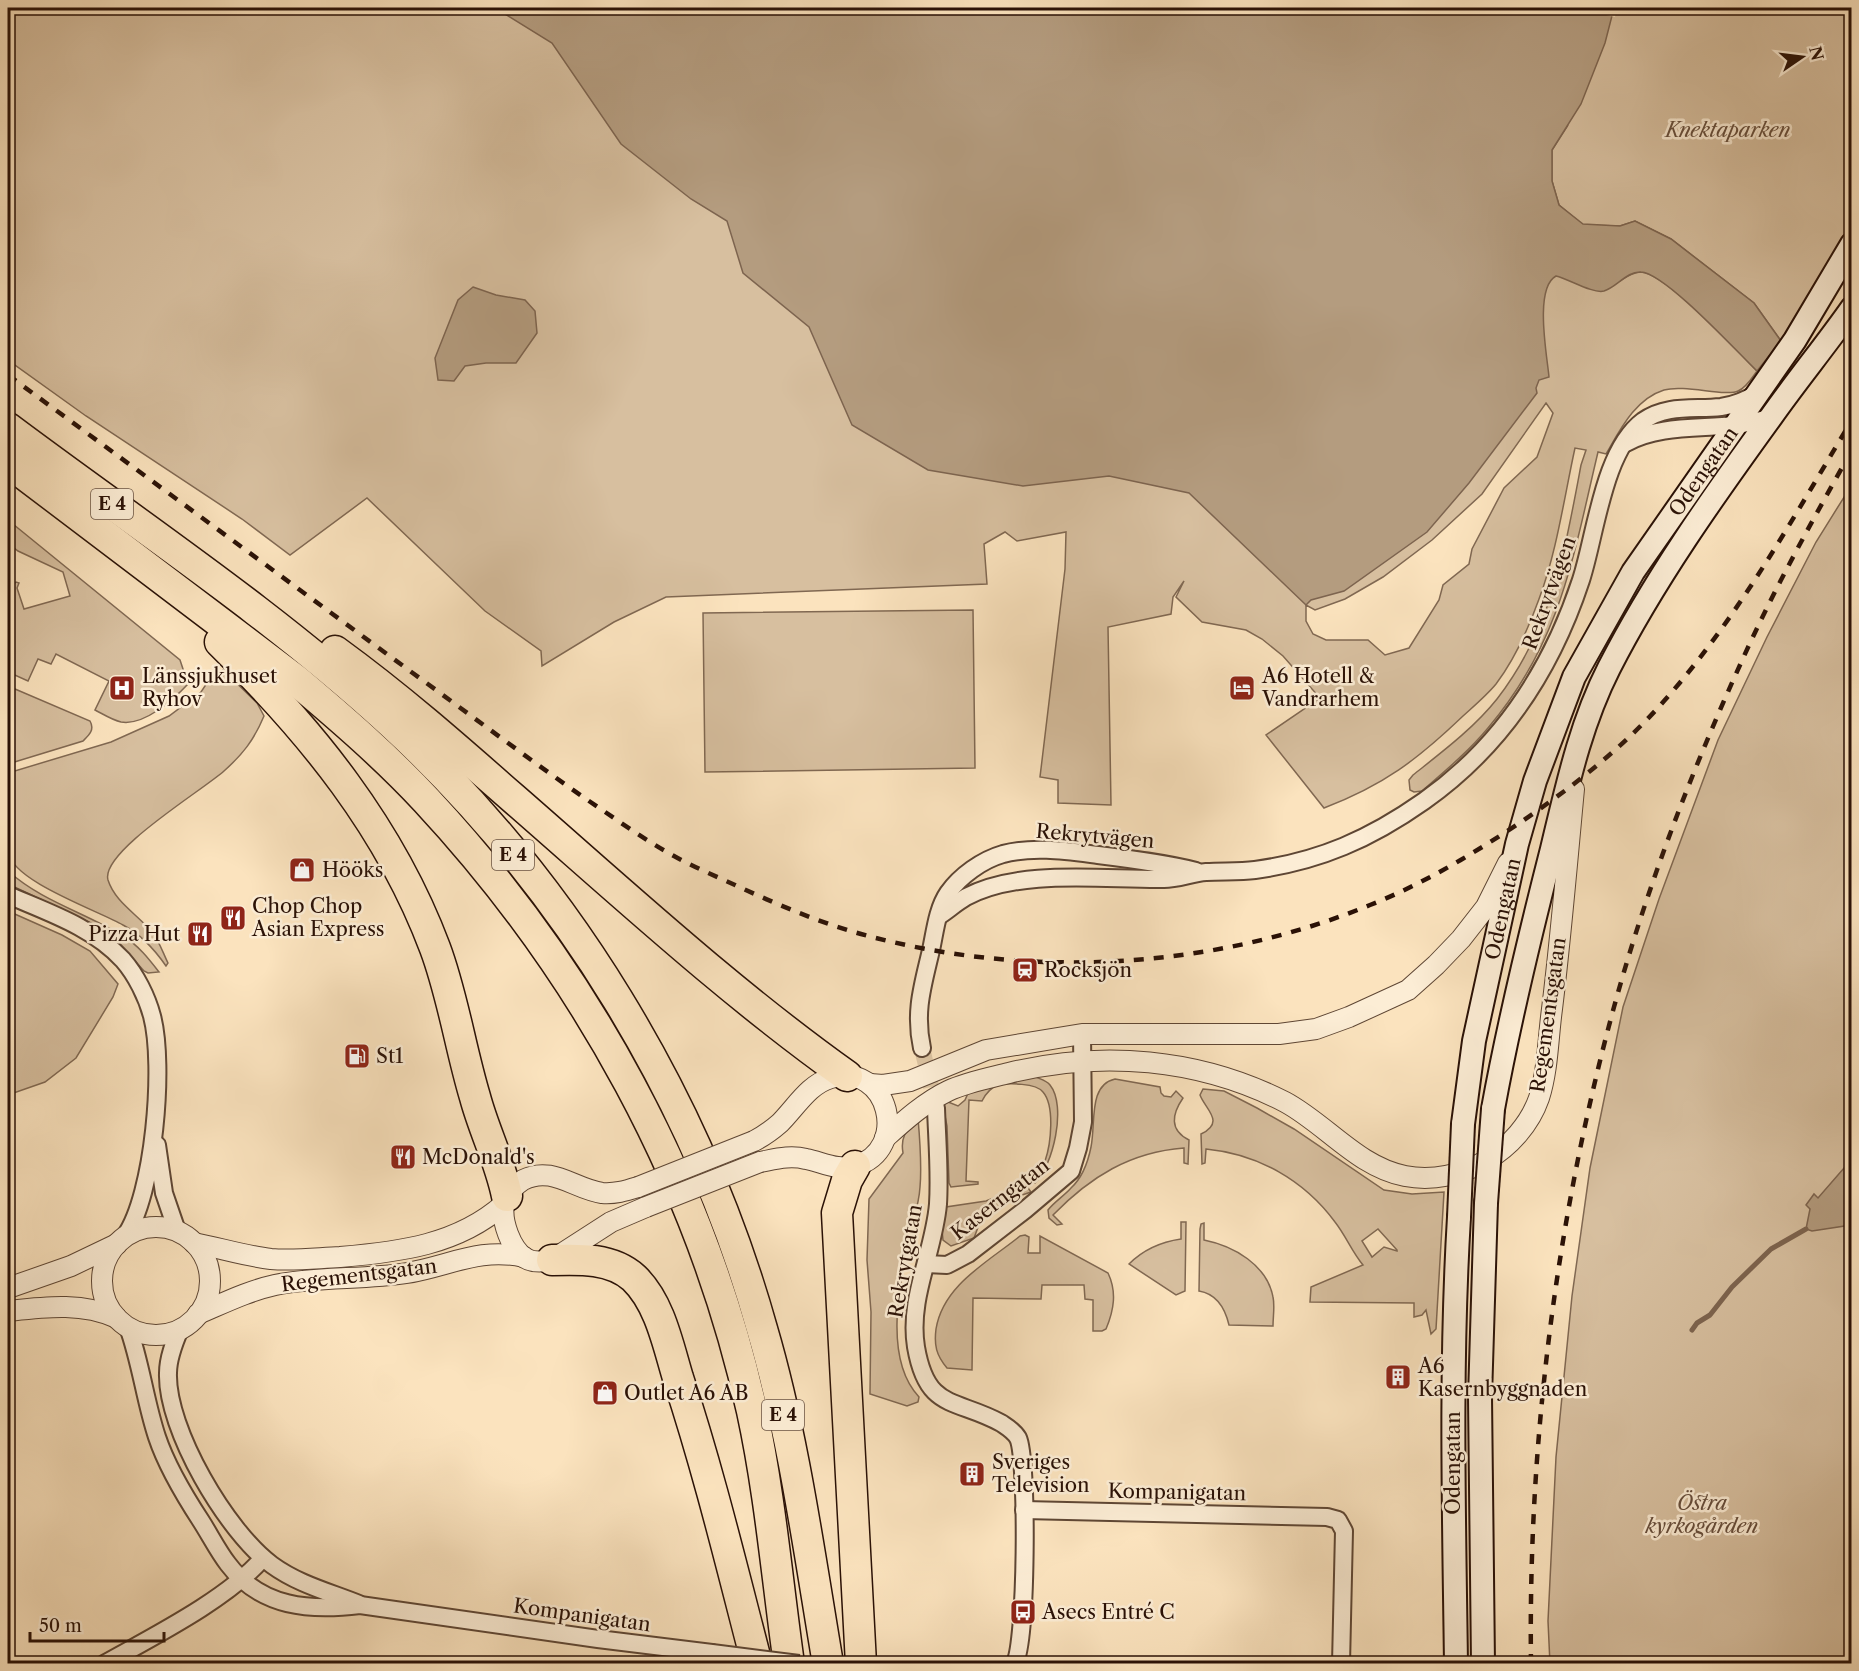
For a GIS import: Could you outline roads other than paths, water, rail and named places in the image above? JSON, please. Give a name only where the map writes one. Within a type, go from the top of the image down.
[{"type":"highway","name":"E 4","points":[[8,428],[298,642],[388,720],[460,793],[521,864],[588,952],[657,1068],[697,1151],[724,1216],[763,1329],[794,1466],[828,1664]]},
{"type":"highway","name":"E 4","points":[[8,462],[297,681],[339,716],[426,800],[472,852],[558,965],[595,1022],[645,1113],[675,1176],[696,1228],[726,1317],[743,1374],[760,1450],[789,1664]]},
{"type":"highway","points":[[121,546],[292,716],[346,782],[379,832],[411,891],[435,948],[451,1000],[474,1096],[499,1161],[506,1200]]},
{"type":"highway","points":[[216,580],[304,629],[370,676],[771,1020],[859,1080]]},
{"type":"highway","points":[[855,1166],[841,1196],[837,1213],[861,1664]]},
{"type":"highway","points":[[538,1259],[577,1259],[609,1264],[633,1277],[649,1298],[662,1328],[698,1439],[757,1664]]},
{"type":"main road","name":"Odengatan","points":[[1456,1664],[1453,1402],[1455,1286],[1463,1124],[1474,1041],[1492,950],[1517,844],[1535,782],[1574,677],[1633,572],[1795,340],[1851,244]]},
{"type":"main road","name":"Odengatan","points":[[1483,1664],[1480,1397],[1486,1203],[1493,1109],[1522,964],[1580,737],[1608,670],[1639,613],[1690,534],[1771,417],[1851,308]]},
{"type":"street","points":[[1620,446],[1642,422],[1659,412],[1677,408],[1722,407],[1738,403],[1757,394]]},
{"type":"street","points":[[1620,446],[1637,437],[1657,432],[1735,425],[1771,417]]},
{"type":"street","name":"Rekrytvägen","points":[[939,916],[966,897],[1029,879],[1167,879],[1203,872],[1252,871],[1322,856],[1354,843],[1388,825],[1424,801],[1459,775],[1521,706],[1542,672],[1565,622],[1581,579],[1608,477],[1620,446]]},
{"type":"street","name":"Regementsgatan","points":[[855,1166],[870,1159],[885,1138],[948,1091],[989,1077],[1037,1066],[1082,1060],[1156,1062],[1209,1071],[1287,1103],[1362,1157],[1385,1170],[1405,1176],[1437,1178],[1485,1161],[1501,1152],[1524,1127],[1533,1111],[1539,1097],[1544,1073],[1580,737]]},
{"type":"street","points":[[859,1080],[883,1086],[910,1081],[986,1050],[1082,1034],[1279,1034],[1316,1029],[1377,1006],[1408,990],[1461,939],[1486,907],[1517,844]]},
{"type":"street","name":"Rekrytvägen","points":[[922,1048],[918,1004],[939,916],[947,895],[961,879],[978,866],[1000,855],[1041,849],[1159,863],[1203,872]]},
{"type":"street","points":[[8,895],[76,925],[94,936],[123,960],[136,979],[153,1017],[157,1049],[154,1131],[144,1193],[131,1228],[109,1255],[102,1281],[106,1300],[122,1322]]},
{"type":"street","name":"Kaserngatan","points":[[926,1264],[947,1265],[968,1254],[1071,1171],[1083,1122],[1082,1034]]},
{"type":"street","name":"Regementsgatan","points":[[194,1242],[247,1255],[293,1260],[390,1252],[430,1244],[480,1223],[506,1200],[515,1186],[537,1175],[552,1175],[600,1193],[616,1194],[767,1134],[812,1088],[833,1077],[859,1080]]},
{"type":"street","points":[[859,1080],[886,1106],[888,1116],[885,1138]]},
{"type":"street","name":"Rekrytgatan","points":[[936,1108],[938,1202],[917,1299],[913,1329],[922,1370],[934,1391],[944,1400],[1011,1429],[1017,1437],[1023,1461],[1024,1510]]},
{"type":"street","points":[[154,1131],[164,1193],[177,1231]]},
{"type":"street","points":[[506,1200],[504,1216],[514,1247],[538,1259],[611,1222],[760,1162],[789,1157],[842,1168],[855,1166]]},
{"type":"street","points":[[8,1288],[71,1266],[142,1228],[160,1227],[177,1231],[194,1242],[208,1265],[210,1278],[205,1303],[198,1314],[180,1329],[163,1334],[145,1333],[89,1308],[55,1306],[8,1311]]},
{"type":"street","name":"Regementsgatan","points":[[198,1314],[251,1292],[278,1285],[405,1273],[485,1254],[506,1253],[538,1259]]},
{"type":"street","name":"Kompanigatan","points":[[122,1322],[142,1374],[157,1437],[166,1459],[190,1505],[228,1564],[242,1580],[258,1591],[278,1600],[304,1607],[326,1609],[360,1605]]},
{"type":"street","name":"Kompanigatan","points":[[180,1329],[172,1349],[168,1373],[170,1394],[182,1436],[232,1523],[263,1558],[287,1575],[360,1605],[598,1639],[799,1664]]},
{"type":"street","points":[[1014,1664],[1020,1646],[1023,1612],[1024,1510]]},
{"type":"street","name":"Kompanigatan","points":[[1024,1510],[1327,1516],[1338,1520],[1344,1531],[1341,1664]]},
{"type":"street","points":[[104,1664],[194,1612],[242,1580],[263,1558]]},
{"type":"waterway","points":[[1692,1330],[1697,1323],[1710,1315],[1732,1287],[1771,1249],[1806,1229]]},
{"type":"tunnel","points":[[922,1048],[936,1108]]},
{"type":"railway","points":[[8,375],[548,772],[631,830],[674,856],[782,906],[861,934],[924,949],[988,958],[1053,962],[1118,961],[1183,955],[1247,943],[1309,927],[1409,888],[1464,858],[1518,824],[1613,752],[1648,719],[1691,669],[1764,565],[1852,420]]},
{"type":"railway","points":[[1531,1664],[1531,1581],[1535,1498],[1550,1332],[1561,1250],[1576,1168],[1614,1007],[1640,920],[1670,833],[1722,706],[1779,583],[1852,450]]},
{"type":"place","name":"Länssjukhuset Ryhov","points":[[122,688]]},
{"type":"place","name":"A6 Hotell & Vandrarhem","points":[[1242,688]]},
{"type":"place","name":"Hööks","points":[[302,870]]},
{"type":"place","name":"Chop Chop Asian Express","points":[[233,918]]},
{"type":"place","name":"Pizza Hut","points":[[200,934]]},
{"type":"place","name":"Rocksjön","points":[[1025,970]]},
{"type":"place","name":"St1","points":[[357,1056]]},
{"type":"place","name":"McDonald's","points":[[403,1157]]},
{"type":"place","name":"A6 Kasernbyggnaden","points":[[1398,1377]]},
{"type":"place","name":"Outlet A6 AB","points":[[605,1393]]},
{"type":"place","name":"Sveriges Television","points":[[972,1474]]},
{"type":"place","name":"Asecs Entré C","points":[[1023,1612]]},
{"type":"park label","name":"Knektaparken","points":[[1728,130]]},
{"type":"park label","name":"Östra kyrkogården","points":[[1702,1514]]}]
